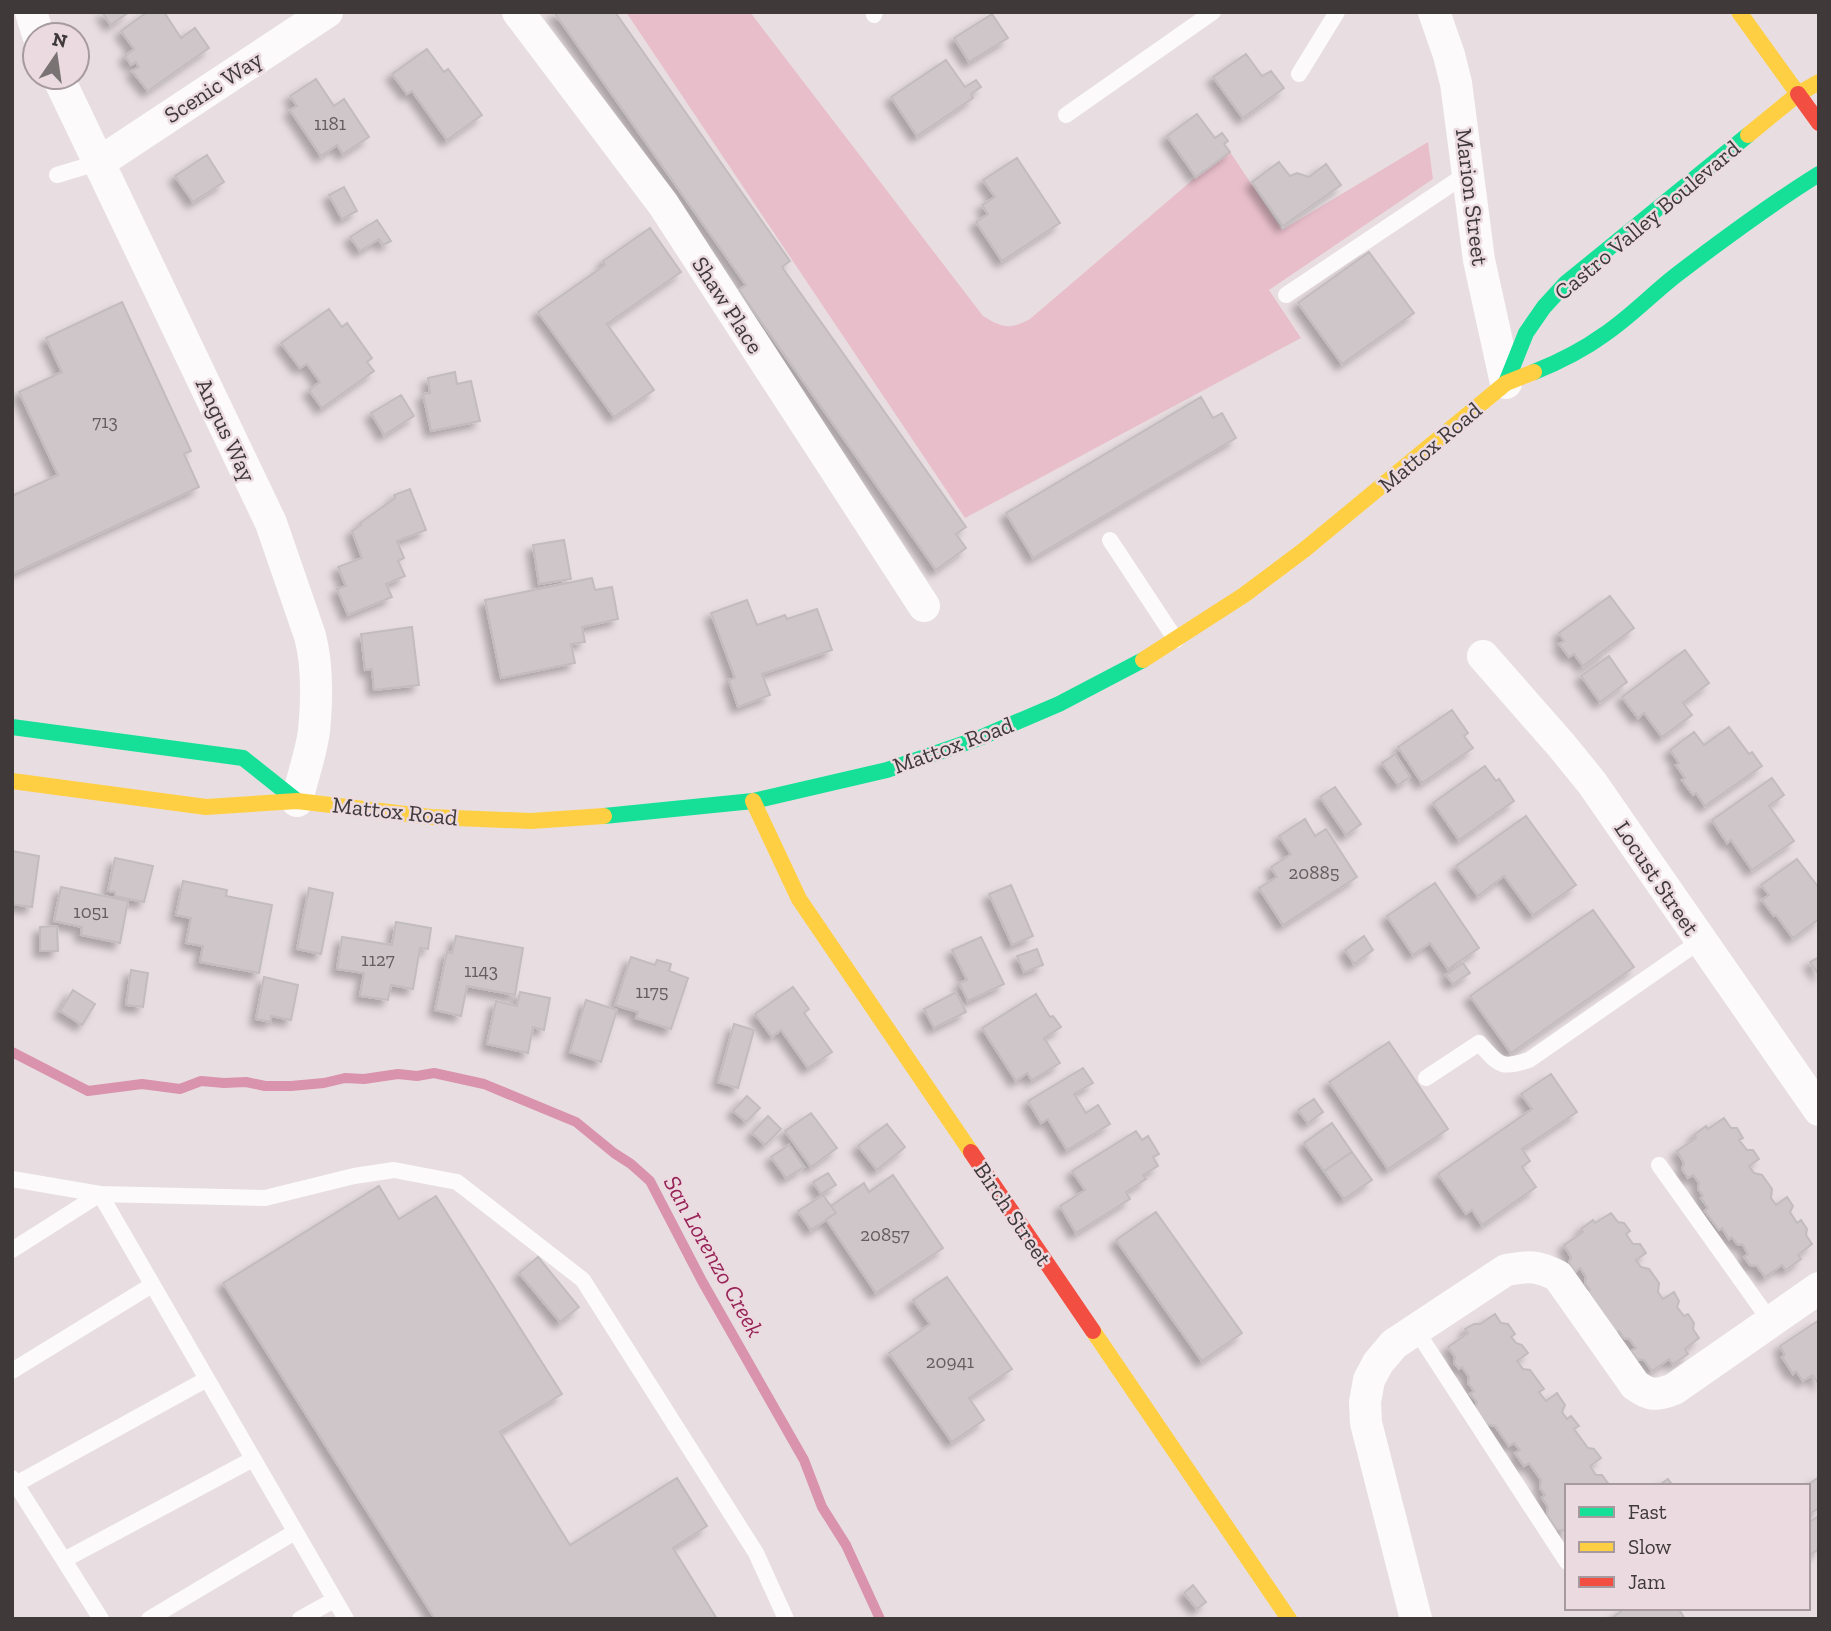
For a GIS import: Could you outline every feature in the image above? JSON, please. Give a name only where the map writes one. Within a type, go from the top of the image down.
[{"type":"main road","points":[[1739,12],[1819,123]]},
{"type":"main road","name":"Castro Valley Boulevard","points":[[1506,383],[1526,333],[1544,307],[1566,283],[1798,94],[1819,82]]},
{"type":"main road","points":[[1798,94],[1819,106]]},
{"type":"main road","points":[[1506,383],[1559,362],[1607,333],[1724,239],[1819,174]]},
{"type":"main road","name":"Mattox Road","points":[[12,780],[206,807],[297,801],[431,817],[531,821],[636,814],[753,801],[887,770],[977,738],[1079,694],[1175,640],[1244,595],[1304,550],[1506,383]]},
{"type":"main road","points":[[12,727],[243,758],[297,801]]},
{"type":"main road","name":"Birch Street","points":[[753,801],[799,899],[819,930],[1289,1619]]},
{"type":"street","name":"Scenic Way","points":[[100,162],[327,12]]},
{"type":"street","name":"Shaw Place","points":[[518,12],[663,204],[925,606]]},
{"type":"street","name":"Marion Street","points":[[1434,12],[1456,83],[1479,260],[1506,383]]},
{"type":"street","name":"Angus Way","points":[[65,91],[271,523],[310,636],[316,678],[314,732],[297,801]]},
{"type":"street","name":"Locust Street","points":[[1483,656],[1592,783],[1819,1110]]},
{"type":"street","points":[[1416,1619],[1366,1423],[1365,1402],[1369,1380],[1378,1363],[1394,1344],[1506,1270],[1542,1268],[1558,1276],[1634,1385],[1646,1393],[1660,1394],[1674,1389],[1819,1288]]},
{"type":"lane","points":[[1066,115],[1213,12]]},
{"type":"lane","points":[[1299,74],[1337,12]]},
{"type":"lane","points":[[57,175],[100,162]]},
{"type":"lane","points":[[1286,295],[1468,173]]},
{"type":"lane","points":[[1110,540],[1175,640]]},
{"type":"lane","points":[[1426,1077],[1479,1043],[1497,1063],[1512,1066],[1529,1060],[1700,940]]},
{"type":"lane","points":[[1658,1165],[1771,1322]]},
{"type":"lane","points":[[12,1179],[100,1194],[265,1198],[354,1176],[394,1170],[457,1182],[583,1280],[756,1553],[786,1619]]},
{"type":"lane","points":[[12,1251],[100,1194]]},
{"type":"lane","points":[[100,1194],[346,1619]]},
{"type":"lane","points":[[12,1371],[152,1285]]},
{"type":"lane","points":[[1416,1330],[1565,1559]]},
{"type":"lane","points":[[101,1619],[14,1481],[206,1379]]},
{"type":"lane","points":[[64,1560],[253,1459]]},
{"type":"lane","points":[[149,1619],[295,1532]]},
{"type":"lane","points":[[300,1619],[334,1600]]},
{"type":"shaded area","points":[[626,12],[750,12],[983,316],[1001,325],[1017,325],[1030,319],[1196,177],[1230,152],[1282,230],[1428,142],[1433,179],[1269,290],[1301,338],[965,518]]},
{"type":"building","points":[[102,12],[129,12],[111,25]]},
{"type":"building","points":[[147,12],[164,12],[181,38],[195,28],[209,48],[148,91],[132,71],[139,67],[136,62],[131,65],[125,56],[134,49],[121,31]]},
{"type":"building","points":[[554,12],[615,12],[790,261],[782,267],[966,527],[956,534],[966,548],[936,570],[739,290],[746,285]]},
{"type":"building","points":[[992,14],[1008,38],[969,62],[954,38]]},
{"type":"building","points":[[427,49],[444,72],[448,69],[482,115],[447,140],[412,91],[407,94],[392,74]]},
{"type":"building","points":[[1246,54],[1262,76],[1271,71],[1284,88],[1243,118],[1213,77]]},
{"type":"building","points":[[946,60],[965,87],[976,80],[981,87],[971,94],[973,98],[917,136],[891,97]]},
{"type":"building","points":[[316,79],[334,106],[344,99],[369,137],[343,154],[337,145],[321,156],[290,110],[297,106],[290,96]]},
{"type":"building","points":[[1197,114],[1215,138],[1222,133],[1228,141],[1224,144],[1230,152],[1196,177],[1167,136]]},
{"type":"building","points":[[207,155],[224,182],[193,202],[175,176]]},
{"type":"building","points":[[1017,158],[1060,223],[1002,261],[976,222],[988,214],[982,205],[995,197],[983,180]]},
{"type":"building","points":[[1279,162],[1290,176],[1297,173],[1309,177],[1326,164],[1341,185],[1283,226],[1252,182]]},
{"type":"building","points":[[344,187],[357,211],[342,219],[329,195]]},
{"type":"building","points":[[377,220],[391,241],[383,245],[379,239],[360,251],[350,237]]},
{"type":"building","points":[[650,228],[681,272],[607,324],[654,390],[614,417],[538,312],[605,265],[603,261]]},
{"type":"building","points":[[1369,252],[1414,313],[1342,364],[1298,303]]},
{"type":"building","points":[[122,302],[191,451],[184,454],[199,487],[12,574],[12,496],[58,475],[19,392],[62,372],[46,338]]},
{"type":"building","points":[[329,309],[342,327],[347,323],[372,358],[367,362],[374,371],[322,408],[309,390],[320,382],[307,364],[300,368],[281,343]]},
{"type":"building","points":[[455,372],[457,384],[471,381],[480,421],[431,431],[423,394],[430,393],[428,378]]},
{"type":"building","points":[[401,395],[414,416],[384,435],[371,413]]},
{"type":"building","points":[[1201,397],[1213,418],[1222,413],[1236,438],[1033,558],[1006,513]]},
{"type":"building","points":[[410,489],[426,530],[397,541],[404,558],[398,561],[405,576],[386,584],[392,597],[348,615],[337,589],[346,586],[338,567],[362,558],[352,531],[395,498],[394,495]]},
{"type":"building","points":[[564,540],[571,579],[539,584],[533,545]]},
{"type":"building","points":[[592,578],[595,590],[612,587],[618,619],[582,627],[585,642],[571,644],[575,663],[501,678],[485,600]]},
{"type":"building","points":[[1610,596],[1634,628],[1583,666],[1574,654],[1569,657],[1559,644],[1564,641],[1559,633]]},
{"type":"building","points":[[747,600],[757,625],[785,615],[787,619],[817,609],[832,650],[762,674],[770,695],[738,707],[729,680],[735,678],[711,613]]},
{"type":"building","points":[[412,627],[419,685],[374,690],[372,669],[365,670],[361,634]]},
{"type":"building","points":[[1685,650],[1709,683],[1683,703],[1692,715],[1662,737],[1644,713],[1638,718],[1622,697]]},
{"type":"building","points":[[1609,656],[1627,682],[1600,702],[1581,676]]},
{"type":"building","points":[[1452,710],[1468,733],[1464,736],[1473,748],[1422,783],[1398,747]]},
{"type":"building","points":[[1729,727],[1749,754],[1752,752],[1762,766],[1705,806],[1682,780],[1685,778],[1676,765],[1679,763],[1670,750],[1694,732],[1704,745]]},
{"type":"building","points":[[1395,754],[1410,777],[1398,785],[1382,763]]},
{"type":"building","points":[[1485,766],[1496,781],[1499,779],[1514,801],[1459,840],[1433,803]]},
{"type":"building","points":[[1772,778],[1784,795],[1769,806],[1794,841],[1752,870],[1731,840],[1727,843],[1712,820]]},
{"type":"building","points":[[1335,787],[1361,824],[1346,835],[1320,797]]},
{"type":"building","points":[[1526,816],[1576,885],[1533,915],[1504,876],[1478,896],[1456,866]]},
{"type":"building","points":[[1305,819],[1315,836],[1326,829],[1357,877],[1283,925],[1259,888],[1277,877],[1271,867],[1291,854],[1279,836]]},
{"type":"building","points":[[12,851],[39,856],[32,907],[12,904]]},
{"type":"building","points":[[115,858],[153,866],[144,902],[115,896],[115,892],[108,891]]},
{"type":"building","points":[[1797,859],[1819,888],[1819,919],[1793,938],[1762,900],[1769,895],[1761,885]]},
{"type":"building","points":[[183,881],[227,890],[226,896],[272,905],[259,973],[200,962],[203,946],[186,943],[191,918],[176,915]]},
{"type":"building","points":[[1435,883],[1479,948],[1448,969],[1430,943],[1413,955],[1387,916]]},
{"type":"building","points":[[1011,885],[1033,936],[1012,945],[989,894]]},
{"type":"building","points":[[61,887],[128,901],[120,943],[81,935],[82,927],[54,921]]},
{"type":"building","points":[[309,888],[333,893],[321,954],[297,949]]},
{"type":"building","points":[[1593,910],[1634,967],[1511,1053],[1470,996]]},
{"type":"building","points":[[396,922],[431,928],[428,949],[420,948],[413,989],[391,985],[388,1000],[360,996],[364,973],[337,969],[342,937],[392,945]]},
{"type":"building","points":[[57,926],[58,951],[40,951],[40,927]]},
{"type":"building","points":[[456,936],[523,948],[515,995],[467,986],[461,1016],[435,1010],[447,952],[452,953]]},
{"type":"building","points":[[1364,936],[1373,950],[1354,964],[1345,950]]},
{"type":"building","points":[[981,937],[1004,984],[968,1001],[959,983],[967,980],[952,950]]},
{"type":"building","points":[[1037,949],[1043,965],[1024,972],[1017,956]]},
{"type":"building","points":[[631,957],[655,965],[657,960],[671,964],[669,971],[688,978],[671,1029],[636,1018],[638,1012],[615,1005]]},
{"type":"building","points":[[1819,957],[1819,975],[1810,962]]},
{"type":"building","points":[[1463,963],[1470,973],[1453,984],[1446,975]]},
{"type":"building","points":[[131,970],[148,973],[143,1007],[126,1005]]},
{"type":"building","points":[[264,977],[298,985],[291,1020],[271,1016],[271,1022],[256,1019]]},
{"type":"building","points":[[793,987],[809,1009],[804,1013],[832,1052],[808,1068],[781,1030],[772,1037],[755,1014]]},
{"type":"building","points":[[73,990],[95,1004],[82,1025],[60,1011]]},
{"type":"building","points":[[520,992],[550,998],[544,1030],[533,1027],[528,1053],[487,1044],[496,1001],[517,1006]]},
{"type":"building","points":[[956,992],[966,1012],[934,1028],[924,1009]]},
{"type":"building","points":[[1036,994],[1050,1017],[1053,1016],[1061,1027],[1044,1038],[1060,1063],[1032,1080],[1027,1073],[1016,1081],[982,1028]]},
{"type":"building","points":[[586,1000],[617,1010],[601,1062],[570,1052]]},
{"type":"building","points":[[734,1024],[754,1030],[738,1088],[718,1082]]},
{"type":"building","points":[[1389,1042],[1448,1129],[1388,1169],[1329,1082]]},
{"type":"building","points":[[1083,1068],[1093,1083],[1074,1094],[1086,1113],[1098,1105],[1110,1124],[1067,1150],[1048,1119],[1041,1123],[1028,1101]]},
{"type":"building","points":[[1551,1074],[1577,1112],[1522,1149],[1530,1161],[1522,1167],[1536,1187],[1482,1225],[1472,1210],[1466,1214],[1438,1174],[1532,1109],[1521,1094]]},
{"type":"building","points":[[747,1096],[760,1108],[746,1122],[733,1111]]},
{"type":"building","points":[[1314,1099],[1323,1112],[1308,1123],[1298,1110]]},
{"type":"building","points":[[811,1113],[837,1148],[811,1167],[785,1131]]},
{"type":"building","points":[[768,1116],[781,1129],[765,1145],[752,1133]]},
{"type":"building","points":[[1724,1118],[1731,1128],[1737,1128],[1743,1138],[1739,1140],[1747,1150],[1753,1150],[1759,1159],[1749,1166],[1754,1173],[1762,1175],[1772,1189],[1771,1198],[1776,1205],[1787,1197],[1793,1206],[1790,1212],[1797,1223],[1801,1220],[1812,1244],[1798,1255],[1801,1259],[1786,1270],[1782,1265],[1765,1277],[1757,1266],[1750,1265],[1744,1257],[1748,1254],[1743,1245],[1737,1244],[1732,1237],[1729,1239],[1705,1211],[1708,1208],[1701,1198],[1703,1196],[1698,1189],[1699,1183],[1693,1175],[1688,1178],[1682,1169],[1684,1163],[1677,1151],[1696,1138],[1694,1135],[1706,1126],[1708,1129]]},
{"type":"building","points":[[1332,1123],[1352,1152],[1324,1171],[1304,1143]]},
{"type":"building","points":[[887,1124],[905,1147],[877,1170],[858,1146]]},
{"type":"building","points":[[1136,1131],[1142,1140],[1148,1136],[1159,1154],[1153,1157],[1158,1166],[1143,1175],[1146,1179],[1126,1192],[1130,1199],[1076,1233],[1060,1206],[1085,1190],[1072,1171]]},
{"type":"building","points":[[789,1145],[804,1167],[786,1178],[771,1157]]},
{"type":"building","points":[[1352,1152],[1372,1180],[1344,1199],[1324,1171]]},
{"type":"building","points":[[828,1173],[836,1185],[821,1194],[813,1182]]},
{"type":"building","points":[[893,1175],[943,1248],[876,1293],[826,1219],[836,1213],[831,1206],[864,1183],[869,1192]]},
{"type":"building","points":[[379,1186],[399,1219],[436,1196],[562,1394],[500,1432],[570,1545],[677,1478],[707,1526],[673,1548],[717,1619],[435,1619],[223,1283]]},
{"type":"building","points":[[823,1195],[836,1213],[811,1230],[798,1211]]},
{"type":"building","points":[[1156,1212],[1242,1333],[1202,1361],[1116,1240]]},
{"type":"building","points":[[1611,1213],[1630,1231],[1626,1234],[1633,1244],[1640,1244],[1646,1253],[1636,1260],[1641,1267],[1649,1269],[1659,1283],[1658,1292],[1663,1299],[1674,1292],[1679,1301],[1677,1307],[1684,1316],[1688,1314],[1699,1338],[1685,1349],[1688,1354],[1673,1364],[1669,1359],[1652,1371],[1644,1360],[1637,1359],[1631,1351],[1636,1348],[1629,1339],[1624,1338],[1619,1331],[1616,1333],[1588,1292],[1590,1290],[1585,1283],[1586,1277],[1580,1268],[1575,1272],[1569,1263],[1571,1257],[1564,1245],[1583,1232],[1581,1229],[1593,1220],[1595,1223]]},
{"type":"building","points":[[538,1257],[579,1307],[560,1322],[519,1273]]},
{"type":"building","points":[[947,1277],[1012,1369],[969,1398],[984,1420],[952,1442],[889,1353],[930,1324],[913,1300]]},
{"type":"building","points":[[1495,1314],[1501,1323],[1508,1324],[1515,1334],[1511,1337],[1528,1353],[1517,1361],[1523,1369],[1530,1370],[1544,1389],[1539,1392],[1546,1401],[1557,1393],[1565,1405],[1562,1412],[1567,1419],[1571,1416],[1579,1426],[1574,1429],[1588,1448],[1594,1449],[1601,1458],[1590,1466],[1596,1475],[1602,1475],[1609,1484],[1565,1484],[1565,1532],[1557,1530],[1547,1515],[1548,1507],[1542,1498],[1545,1495],[1540,1488],[1541,1480],[1529,1463],[1524,1466],[1515,1453],[1520,1450],[1514,1443],[1509,1446],[1495,1426],[1486,1424],[1475,1409],[1477,1402],[1470,1394],[1474,1391],[1468,1383],[1469,1377],[1462,1367],[1459,1369],[1454,1363],[1455,1357],[1448,1347],[1468,1333],[1465,1329],[1480,1324]]},
{"type":"building","points":[[1819,1320],[1819,1384],[1812,1375],[1803,1381],[1796,1371],[1793,1374],[1782,1357],[1785,1355],[1780,1346]]},
{"type":"building","points":[[1819,1477],[1819,1508],[1810,1514],[1810,1484]]},
{"type":"building","points":[[1817,1517],[1819,1520],[1819,1549],[1810,1555],[1810,1522]]},
{"type":"building","points":[[1193,1585],[1206,1602],[1197,1609],[1184,1593]]},
{"type":"building","points":[[1622,1610],[1679,1610],[1685,1619],[1611,1619]]},
{"type":"waterway","name":"San Lorenzo Creek","points":[[12,1052],[88,1091],[142,1084],[180,1089],[201,1081],[291,1086],[345,1078],[434,1073],[484,1084],[576,1122],[650,1181],[702,1281],[804,1460],[822,1507],[846,1545],[880,1619]]},
{"type":"traffic: fast","points":[[1506,383],[1526,333],[1544,307],[1566,283],[1748,135]]},
{"type":"traffic: fast","points":[[1534,372],[1597,340],[1710,249],[1819,174]]},
{"type":"traffic: fast","points":[[604,816],[753,801],[887,770],[977,739],[1059,704],[1143,660]]},
{"type":"traffic: fast","points":[[12,727],[243,758],[297,801]]},
{"type":"traffic: slow","points":[[1739,12],[1798,94]]},
{"type":"traffic: slow","points":[[1748,135],[1798,94],[1819,82]]},
{"type":"traffic: slow","points":[[1143,660],[1244,595],[1304,550],[1506,383],[1534,372]]},
{"type":"traffic: slow","points":[[12,781],[206,807],[297,801],[431,817],[531,821],[604,816]]},
{"type":"traffic: slow","points":[[753,801],[799,899],[971,1152]]},
{"type":"traffic: slow","points":[[1093,1331],[1289,1619]]},
{"type":"traffic: jam","points":[[1798,94],[1819,123]]},
{"type":"traffic: jam","points":[[971,1152],[1093,1331]]}]
